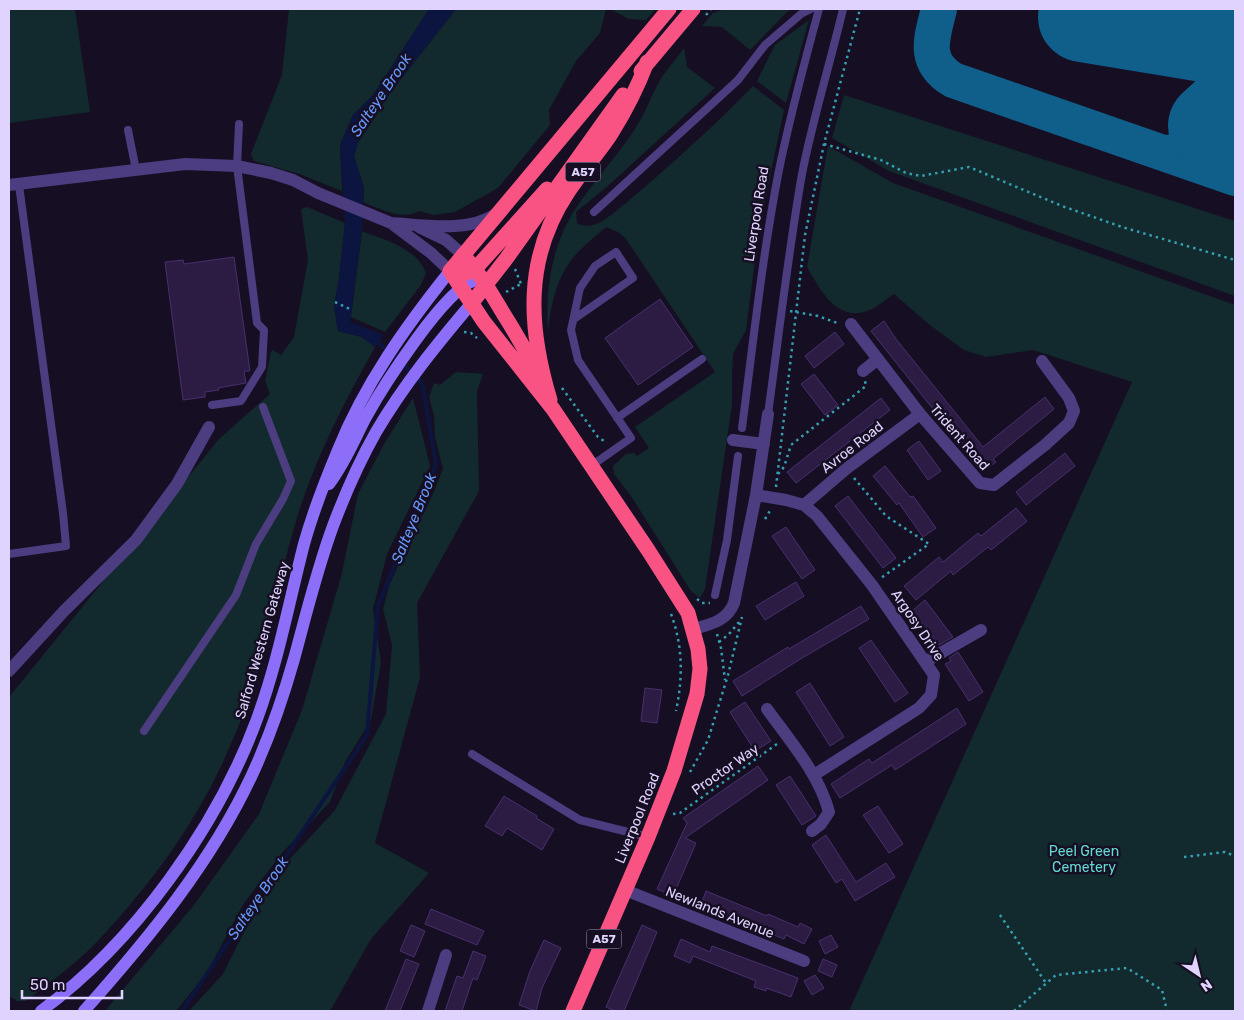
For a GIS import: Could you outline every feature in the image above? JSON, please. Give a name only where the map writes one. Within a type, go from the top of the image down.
[{"type":"highway","name":"A57","points":[[450,271],[669,9]]},
{"type":"highway","name":"A57","points":[[471,304],[487,285],[647,62],[699,12]]},
{"type":"highway","name":"A57","points":[[553,409],[537,349],[533,317],[538,257],[544,236],[553,217],[568,191],[615,126],[636,92],[647,62]]},
{"type":"highway","name":"A57","points":[[476,268],[494,250],[540,195],[573,166]]},
{"type":"highway","name":"Liverpool Road","points":[[463,255],[476,268],[528,354],[553,409]]},
{"type":"highway","points":[[450,271],[464,274],[476,268]]},
{"type":"highway","name":"Liverpool Road","points":[[450,271],[471,304],[553,409],[591,466],[688,614],[694,629],[698,649],[700,669],[697,694],[674,771],[626,890],[573,1011]]},
{"type":"street","points":[[14,185],[185,164],[237,166],[271,172],[391,223],[431,253],[450,271]]},
{"type":"street","points":[[391,223],[453,226],[477,223],[493,216],[506,206]]},
{"type":"street","points":[[415,224],[446,240],[463,255]]},
{"type":"street","name":"Salford Western Gateway","points":[[41,1011],[62,996],[116,945],[170,878],[202,832],[242,756],[257,719],[276,658],[305,542],[338,448],[358,408],[387,369],[400,338],[450,271]]},
{"type":"street","points":[[387,369],[410,349],[445,304],[461,287],[467,282],[477,280],[487,285]]},
{"type":"street","points":[[84,1011],[150,933],[193,878],[229,821],[252,774],[274,719],[293,662],[318,571],[333,526],[363,456],[404,388],[471,304]]},
{"type":"street","name":"Trident Road","points":[[851,324],[920,414],[980,483],[994,485],[1069,423],[1074,411],[1069,398],[1042,361]]},
{"type":"street","points":[[864,371],[878,359]]},
{"type":"street","points":[[694,629],[721,621],[732,609],[740,583],[768,414]]},
{"type":"street","name":"Avroe Road","points":[[804,505],[846,469],[920,414]]},
{"type":"street","points":[[9,670],[64,611],[136,540],[176,484],[210,427]]},
{"type":"street","points":[[733,440],[764,444]]},
{"type":"street","name":"Argosy Drive","points":[[756,495],[804,505],[817,516],[872,585],[934,675],[931,695],[919,708],[814,775]]},
{"type":"street","points":[[925,662],[981,630]]},
{"type":"street","points":[[767,710],[814,775],[825,798],[829,812],[821,824],[812,831]]},
{"type":"street","name":"Newlands Avenue","points":[[626,890],[804,962]]},
{"type":"street","points":[[428,1011],[446,955]]},
{"type":"lane","points":[[594,212],[738,80],[765,45],[801,14],[811,9]]},
{"type":"lane","name":"Liverpool Road","points":[[742,428],[776,183],[790,118],[819,9]]},
{"type":"lane","points":[[768,414],[790,247],[809,144],[843,9]]},
{"type":"lane","points":[[212,405],[241,401],[261,370],[263,363],[264,330],[257,323],[237,166],[240,124]]},
{"type":"lane","points":[[128,130],[136,170]]},
{"type":"lane","points":[[9,554],[66,546],[63,513],[14,185]]},
{"type":"lane","points":[[574,319],[633,278],[616,252],[595,266],[580,288],[571,330],[578,360],[631,438],[591,466]]},
{"type":"lane","points":[[617,418],[702,359]]},
{"type":"lane","points":[[144,731],[236,595],[256,544],[283,500],[291,481],[264,407]]},
{"type":"lane","points":[[715,595],[726,540],[738,456]]},
{"type":"lane","points":[[472,754],[580,820],[648,837]]},
{"type":"path","points":[[699,12],[711,9]]},
{"type":"path","points":[[776,487],[805,236],[824,144],[860,9]]},
{"type":"path","points":[[809,144],[824,144],[881,160],[906,173],[921,176],[969,167],[1062,206],[1114,224],[1235,260]]},
{"type":"path","points":[[336,302],[352,310]]},
{"type":"path","points":[[782,310],[818,316],[843,326],[851,324]]},
{"type":"path","points":[[459,335],[463,332],[471,334],[476,336],[481,343]]},
{"type":"path","points":[[777,475],[784,467],[790,445],[866,386],[864,371]]},
{"type":"path","points":[[561,387],[598,437],[607,444]]},
{"type":"path","points":[[846,469],[886,516],[929,544],[872,585]]},
{"type":"path","points":[[763,528],[765,519],[771,510]]},
{"type":"path","points":[[669,609],[680,642],[681,654],[681,684],[675,717]]},
{"type":"path","points":[[688,776],[708,740],[726,683],[742,616],[733,629],[719,642],[726,683]]},
{"type":"path","name":"Proctor Way","points":[[673,814],[680,813],[787,737]]},
{"type":"path","points":[[1184,857],[1225,852],[1235,856]]},
{"type":"path","points":[[1000,915],[1046,984]]},
{"type":"path","points":[[1014,1011],[1056,975],[1128,968],[1162,990],[1167,1011]]},
{"type":"green space","points":[[9,9],[75,9],[90,112],[9,123]]},
{"type":"green space","points":[[289,9],[429,9],[373,95],[353,115],[340,145],[342,191],[302,175],[254,161],[251,154],[282,75]]},
{"type":"green space","points":[[456,9],[606,9],[600,33],[576,61],[549,110],[550,125],[498,188],[455,212],[433,215],[419,211],[405,215],[384,211],[363,202],[364,188],[354,156],[358,143],[390,93]]},
{"type":"green space","points":[[610,9],[655,9],[646,20],[629,19]]},
{"type":"green space","points":[[724,9],[790,9],[750,50],[722,27],[702,26],[713,13]]},
{"type":"green space","points":[[809,20],[786,103],[757,81],[775,45]]},
{"type":"green space","points":[[684,48],[687,67],[715,88],[609,185],[576,212],[577,223],[582,225],[593,225],[605,219],[653,180],[753,86],[784,110],[759,229],[746,330],[733,354],[732,405],[705,589],[700,598],[691,591],[631,496],[614,474],[613,466],[626,454],[634,453],[637,456],[649,448],[635,427],[715,372],[626,239],[618,232],[606,227],[577,253],[564,271],[553,300],[548,332],[547,316],[552,267],[561,237],[568,222],[583,198],[635,129],[659,82]]},
{"type":"green space","points":[[844,95],[1235,221],[1235,296],[889,171],[832,138]]},
{"type":"green space","name":"Peel Green Cemetery","points":[[828,146],[893,183],[1235,305],[1235,1011],[849,1011],[1132,382],[1033,350],[986,357],[964,350],[931,326],[894,294],[878,306],[867,311],[846,312],[838,308],[830,301],[807,267]]},
{"type":"green space","points":[[307,207],[345,223],[334,306],[338,331],[362,337],[375,347],[334,424],[316,464],[301,505],[249,699],[230,746],[203,801],[187,828],[152,878],[91,948],[26,1001],[17,1001],[9,996],[9,697],[219,439],[270,394],[265,381],[271,352],[273,350],[281,355],[294,337],[308,260],[301,209]]},
{"type":"green space","points":[[362,231],[408,251],[422,264],[426,273],[421,285],[385,332],[351,317]]},
{"type":"green space","points":[[456,372],[483,374],[477,392],[479,491],[417,603],[420,677],[375,843],[429,873],[371,939],[330,1011],[189,1011],[223,974],[258,904],[289,860],[335,810],[386,714],[392,645],[383,609],[389,586],[443,469],[435,437],[434,416],[429,397],[434,383],[440,385]]},
{"type":"green space","points":[[413,398],[430,466],[387,554],[373,609],[381,662],[371,720],[345,762],[330,802],[282,853],[244,903],[206,974],[176,1011],[105,1011],[194,905],[259,814],[302,710],[342,573],[358,494],[384,444]]},
{"type":"water","points":[[429,9],[456,9],[390,93],[358,143],[354,156],[364,188],[362,231],[350,322],[384,335],[375,347],[362,337],[338,331],[334,306],[345,223],[340,145],[353,115],[373,95]]},
{"type":"building","points":[[234,257],[250,371],[244,371],[246,383],[205,392],[205,397],[183,400],[165,262],[183,260],[184,264]]},
{"type":"building","points":[[660,299],[693,347],[638,385],[605,338]]},
{"type":"building","points":[[884,321],[896,339],[983,447],[1045,397],[1054,409],[993,459],[996,462],[983,472],[871,331]]},
{"type":"building","points":[[835,332],[844,344],[814,368],[805,356]]},
{"type":"building","points":[[814,374],[838,405],[825,415],[801,384]]},
{"type":"building","points":[[881,398],[890,410],[796,483],[787,472]]},
{"type":"building","points":[[919,441],[941,471],[928,480],[907,450]]},
{"type":"building","points":[[1065,453],[1075,466],[1026,505],[1016,492]]},
{"type":"building","points":[[885,466],[910,497],[913,496],[936,528],[923,537],[899,503],[897,505],[873,476]]},
{"type":"building","points":[[848,496],[896,558],[883,568],[835,506]]},
{"type":"building","points":[[1016,508],[1027,521],[991,550],[988,547],[953,575],[951,571],[916,600],[904,586],[939,557],[943,562],[978,533],[981,536]]},
{"type":"building","points":[[786,527],[815,570],[802,579],[772,536]]},
{"type":"building","points":[[796,582],[804,596],[765,620],[756,606]]},
{"type":"building","points":[[925,600],[953,637],[939,645],[912,611]]},
{"type":"building","points":[[861,606],[869,619],[742,696],[733,681],[788,647],[789,649]]},
{"type":"building","points":[[871,640],[908,693],[895,702],[859,648]]},
{"type":"building","points":[[958,652],[983,692],[969,701],[945,664],[951,661],[949,658]]},
{"type":"building","points":[[810,683],[844,737],[830,746],[796,692]]},
{"type":"building","points":[[645,688],[662,690],[657,723],[641,721]]},
{"type":"building","points":[[745,702],[771,741],[755,751],[730,712]]},
{"type":"building","points":[[957,708],[966,724],[895,770],[892,765],[840,798],[831,784],[869,759],[872,763]]},
{"type":"building","points":[[758,766],[768,780],[685,838],[696,843],[673,896],[657,889],[687,823],[683,818]]},
{"type":"building","points":[[790,776],[816,816],[802,825],[776,785]]},
{"type":"building","points":[[504,796],[554,829],[542,850],[507,828],[502,836],[485,826]]},
{"type":"building","points":[[878,806],[903,844],[889,853],[863,815]]},
{"type":"building","points":[[826,835],[856,882],[886,863],[895,877],[855,901],[842,879],[836,883],[812,845]]},
{"type":"building","points":[[706,891],[767,916],[768,914],[798,927],[800,923],[812,929],[804,944],[786,935],[784,939],[754,927],[753,929],[700,907]]},
{"type":"building","points":[[431,909],[484,931],[477,945],[425,924]]},
{"type":"building","points":[[411,925],[425,931],[414,957],[400,951]]},
{"type":"building","points":[[642,925],[657,932],[624,1011],[615,1011],[606,1007]]},
{"type":"building","points":[[831,935],[838,947],[825,954],[819,941]]},
{"type":"building","points":[[681,939],[710,952],[712,946],[798,978],[791,997],[766,988],[766,991],[754,987],[756,981],[693,956],[690,963],[674,956]]},
{"type":"building","points":[[544,940],[561,948],[542,988],[536,1011],[519,1005],[530,971]]},
{"type":"building","points":[[473,951],[486,956],[477,980],[473,978],[462,1011],[445,1011],[457,976],[463,978]]},
{"type":"building","points":[[406,959],[419,964],[400,1011],[385,1011]]},
{"type":"building","points":[[823,959],[837,965],[832,977],[818,971]]},
{"type":"building","points":[[815,975],[824,988],[812,995],[804,981]]},
{"type":"waterway","name":"Salteye Brook","points":[[182,1011],[367,735],[378,606],[436,464],[423,387],[419,379],[376,340]]},
{"type":"taxiway","points":[[939,9],[932,39],[933,57],[943,73],[953,80],[1235,178]]},
{"type":"taxiway","points":[[1164,153],[1179,151],[1185,148],[1213,126]]},
{"type":"runway","points":[[1083,17],[1235,42]]},
{"type":"runway","points":[[1213,126],[1235,106]]}]
